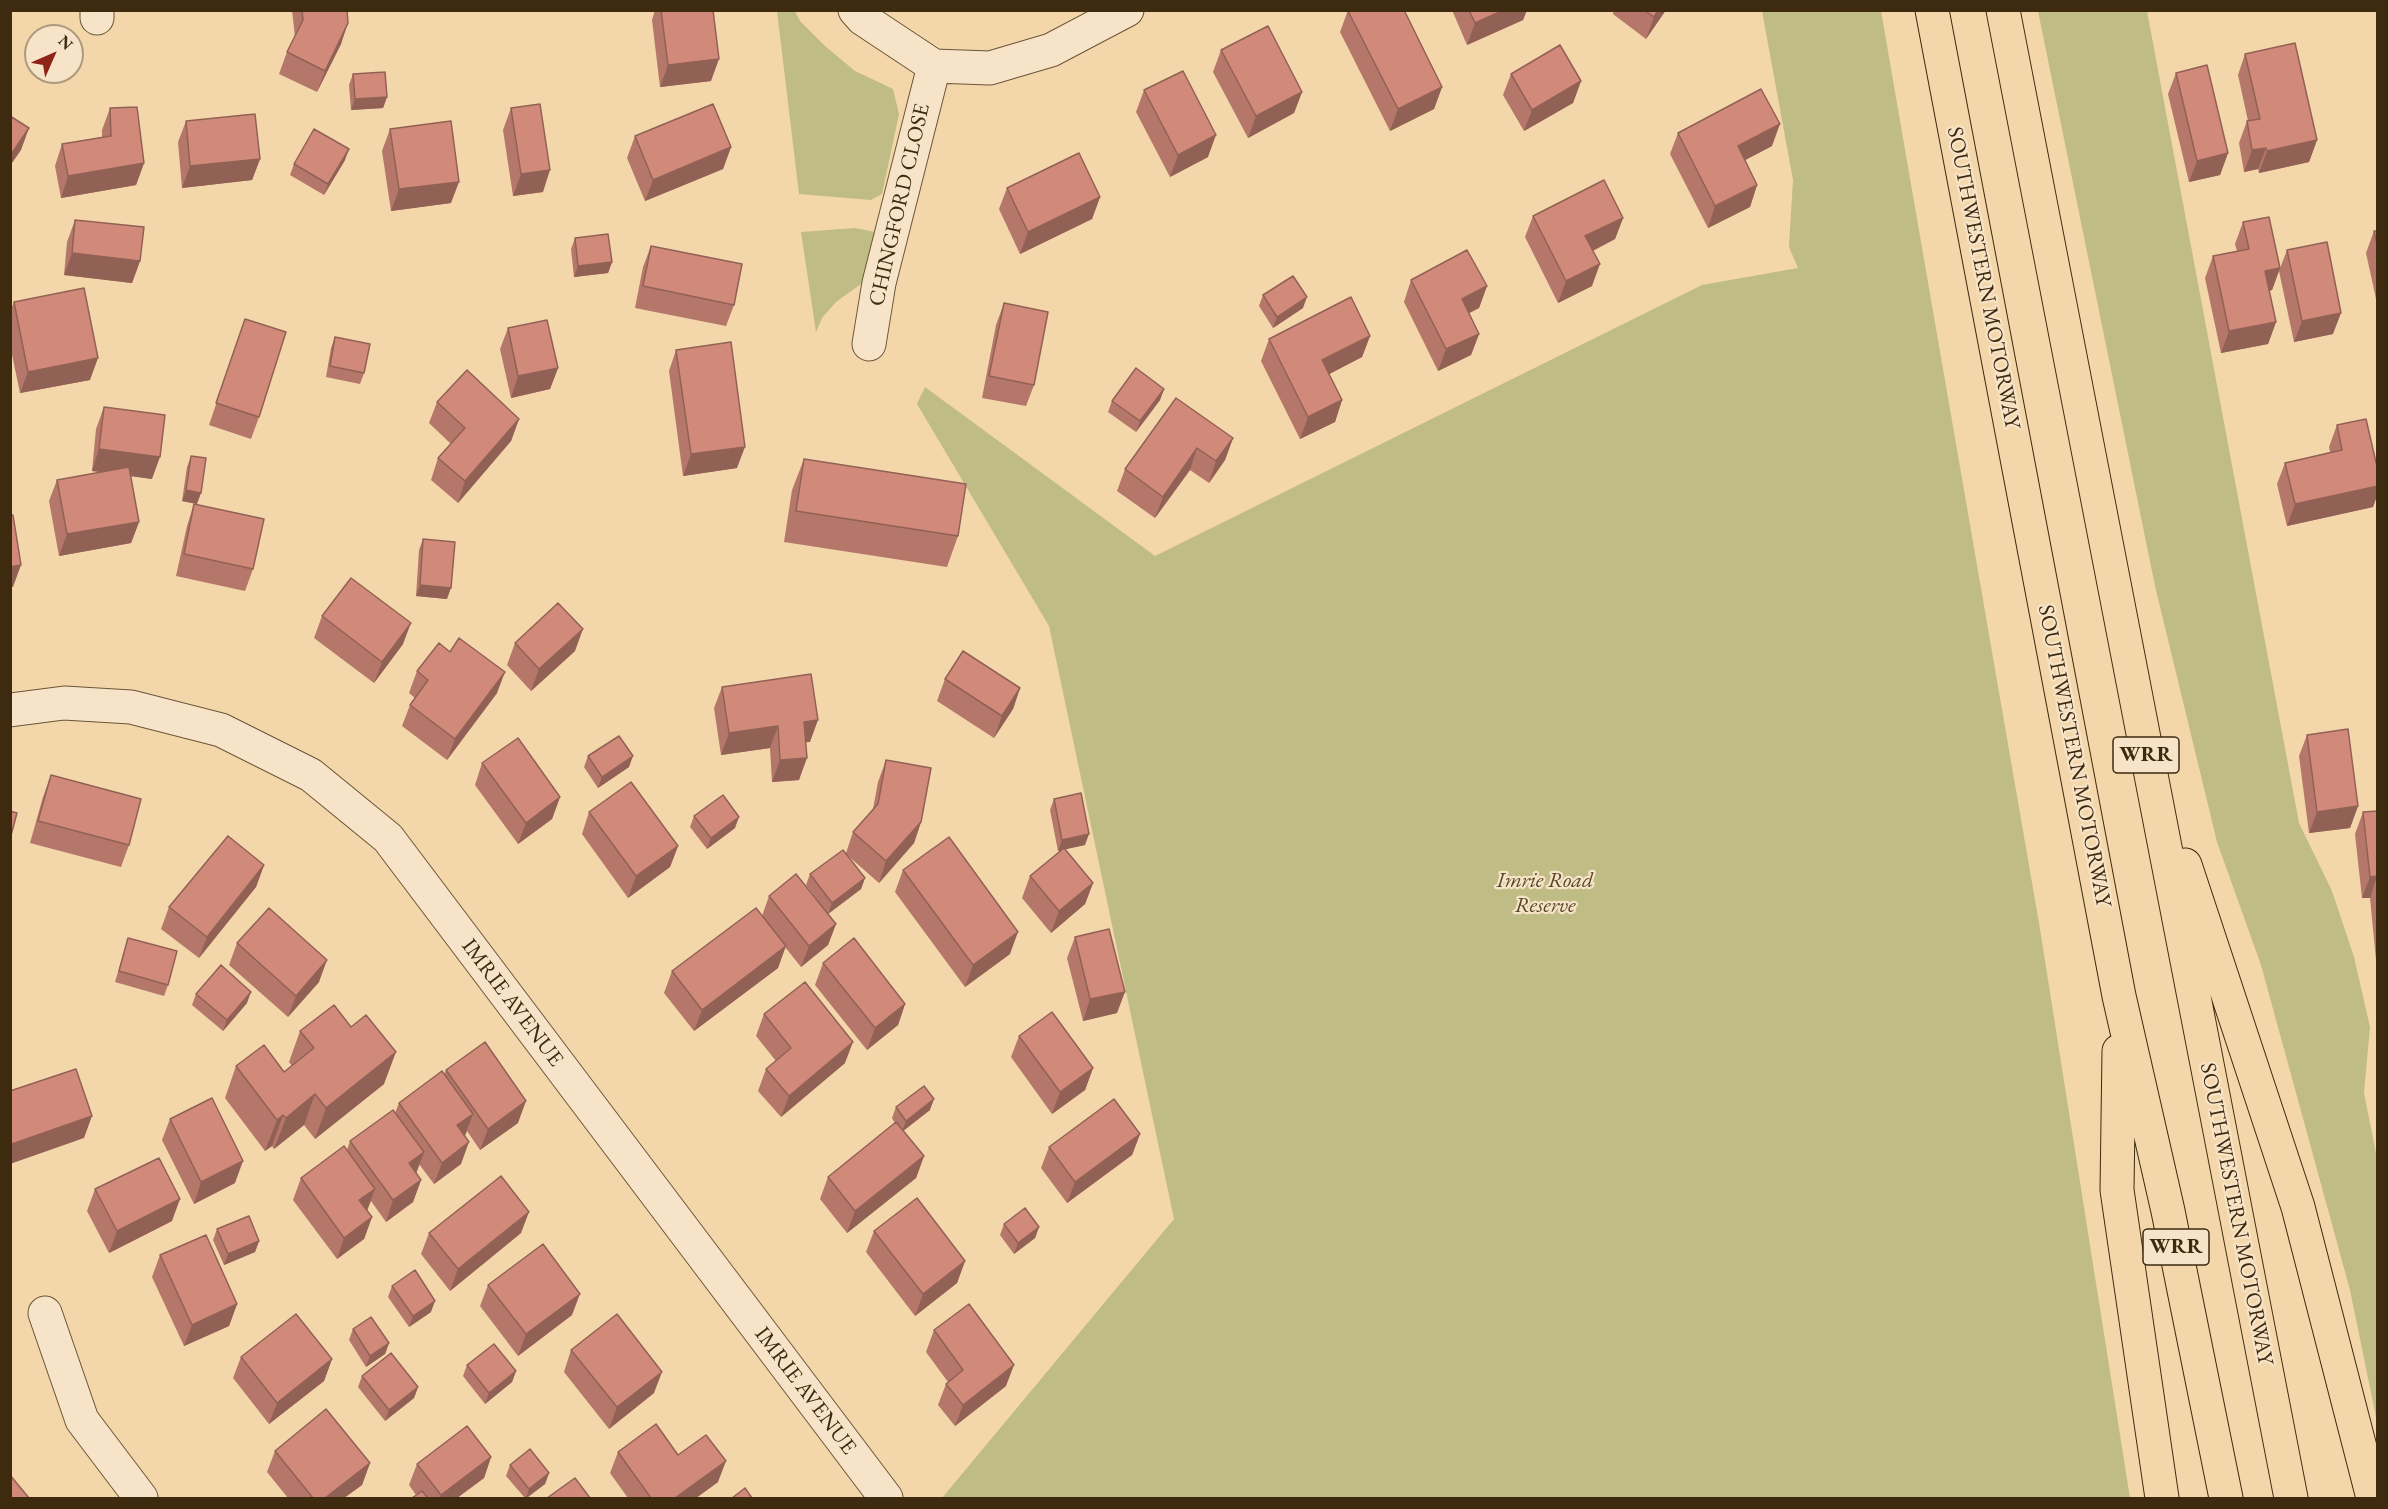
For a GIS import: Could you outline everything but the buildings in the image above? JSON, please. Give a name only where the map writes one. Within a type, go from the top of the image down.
[{"type":"highway","name":"SOUTHWESTERN MOTORWAY","points":[[1932,10],[2119,996],[2168,1211],[2226,1498]]},
{"type":"highway","name":"SOUTHWESTERN MOTORWAY","points":[[2004,10],[2291,1498]]},
{"type":"highway","points":[[2142,732],[2298,1207],[2373,1498]]},
{"type":"highway","points":[[2119,996],[2117,1190],[2162,1498]]},
{"type":"street","points":[[855,10],[863,19],[934,66],[990,68],[1051,50],[1127,10]]},
{"type":"street","name":"CHINGFORD CLOSE","points":[[869,344],[879,283],[934,66]]},
{"type":"street","name":"IMRIE AVENUE","points":[[10,710],[64,703],[131,707],[221,730],[311,776],[388,838],[886,1498]]},
{"type":"street","points":[[45,1313],[82,1420],[141,1498]]},
{"type":"green space","points":[[777,11],[795,11],[800,21],[825,46],[855,71],[893,89],[899,114],[882,194],[871,200],[799,194]]},
{"type":"green space","name":"Imrie Road Reserve","points":[[1762,11],[1881,11],[2039,923],[2130,1498],[942,1498],[1174,1219],[1049,626],[917,404],[925,387],[1155,556],[1702,285],[1798,268],[1789,247],[1793,180]]},
{"type":"green space","points":[[2038,11],[2147,11],[2299,823],[2332,891],[2354,957],[2370,1027],[2364,1093],[2378,1163],[2377,1422],[2350,1290],[2261,965],[2217,842],[2155,586]]},
{"type":"green space","points":[[855,228],[875,232],[865,281],[836,302],[822,318],[816,332],[801,232]]}]
